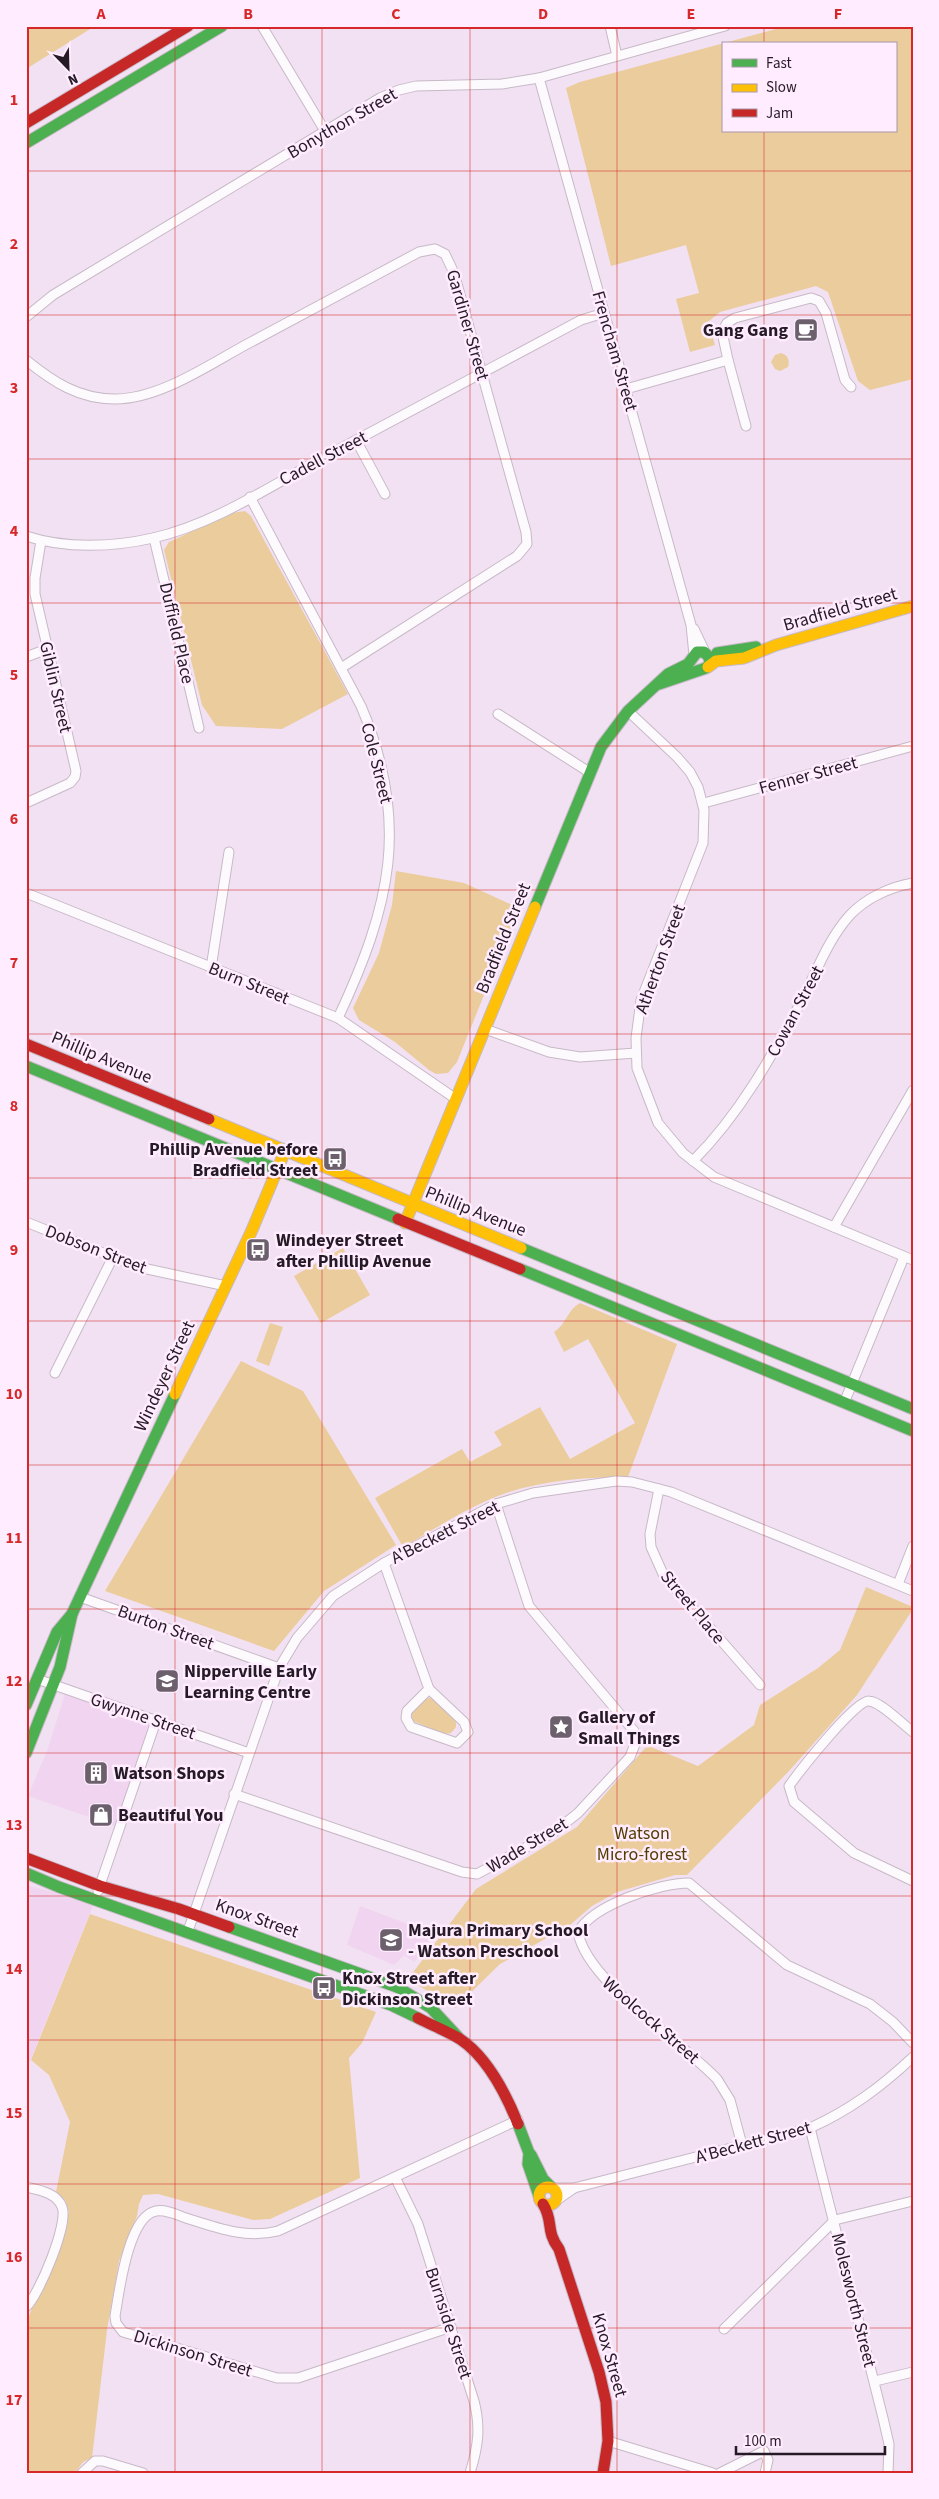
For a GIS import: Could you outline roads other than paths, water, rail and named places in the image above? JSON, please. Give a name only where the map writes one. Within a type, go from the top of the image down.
[{"type":"street","points":[[26,124],[188,26]]},
{"type":"street","points":[[26,143],[222,26]]},
{"type":"street","points":[[262,26],[325,131]]},
{"type":"street","points":[[610,26],[617,56]]},
{"type":"street","name":"Bonython Street","points":[[26,316],[53,295],[380,98],[407,87],[432,84],[502,84],[539,78],[725,26]]},
{"type":"street","name":"Frencham Street","points":[[539,78],[699,655]]},
{"type":"street","name":"Gardiner Street","points":[[26,360],[57,383],[81,394],[114,399],[138,396],[185,376],[419,252],[435,249],[445,254],[454,273],[526,532],[527,544],[517,556],[341,668]]},
{"type":"street","points":[[746,426],[722,332],[727,323],[735,318],[811,298],[818,301],[826,313],[845,380],[850,387]]},
{"type":"street","name":"Cadell Street","points":[[26,536],[42,541],[101,545],[154,538],[202,520],[250,497],[581,320],[604,313]]},
{"type":"street","points":[[626,389],[728,360]]},
{"type":"street","points":[[356,440],[384,494]]},
{"type":"street","name":"Cole Street","points":[[250,497],[341,668],[374,736],[388,791],[390,835],[388,876],[378,919],[338,1018]]},
{"type":"street","name":"Duffield Place","points":[[154,538],[199,728]]},
{"type":"street","name":"Giblin Street","points":[[26,802],[70,783],[75,777],[75,764],[34,586],[42,541]]},
{"type":"street","name":"Bradfield Street","points":[[659,684],[705,668],[716,661],[744,658],[776,645],[913,606]]},
{"type":"street","name":"Bradfield Street","points":[[405,1223],[589,772],[606,737],[628,711],[668,674],[699,655],[776,645]]},
{"type":"street","points":[[26,657],[47,649]]},
{"type":"street","points":[[699,655],[710,659],[705,668],[695,668],[699,655]]},
{"type":"street","name":"Atherton Street","points":[[628,711],[677,757],[690,772],[704,803],[703,842],[641,1000],[636,1054],[644,1090],[658,1123],[675,1145],[714,1177],[908,1258]]},
{"type":"street","points":[[498,714],[589,772]]},
{"type":"street","name":"Fenner Street","points":[[704,803],[913,746]]},
{"type":"street","points":[[211,968],[229,852]]},
{"type":"street","name":"Cowan Street","points":[[694,1161],[744,1102],[826,951],[849,916],[874,896],[895,887],[913,883]]},
{"type":"street","name":"Burn Street","points":[[26,893],[338,1018],[456,1100]]},
{"type":"street","points":[[485,1029],[549,1052],[580,1057],[636,1054]]},
{"type":"street","name":"Phillip Avenue","points":[[26,1044],[913,1409]]},
{"type":"street","name":"Phillip Avenue","points":[[26,1066],[913,1431]]},
{"type":"street","points":[[834,1227],[913,1090]]},
{"type":"street","name":"Windeyer Street","points":[[26,1705],[57,1632],[72,1614],[226,1286],[285,1151]]},
{"type":"street","name":"Dobson Street","points":[[26,1222],[138,1267],[226,1286]]},
{"type":"street","points":[[55,1373],[113,1257]]},
{"type":"street","points":[[844,1403],[908,1258]]},
{"type":"street","name":"A'Beckett Street","points":[[188,1931],[279,1668],[297,1638],[333,1596],[384,1563],[496,1504],[533,1493],[616,1481],[632,1482],[659,1489],[913,1590]]},
{"type":"street","name":"Street Place","points":[[659,1489],[650,1534],[651,1547],[663,1574],[760,1685]]},
{"type":"street","name":"Wade Street","points":[[234,1794],[462,1872],[477,1874],[567,1823],[620,1768],[634,1747],[636,1739],[634,1732],[529,1606],[496,1504]]},
{"type":"street","points":[[898,1584],[913,1546]]},
{"type":"street","points":[[384,1563],[429,1689],[464,1722],[468,1732],[457,1744],[411,1726],[406,1718],[406,1711],[429,1689]]},
{"type":"street","name":"Burton Street","points":[[80,1597],[279,1668]]},
{"type":"street","name":"Windeyer Street","points":[[26,1753],[53,1684],[70,1632],[72,1614]]},
{"type":"street","name":"Gwynne Street","points":[[36,1679],[249,1753]]},
{"type":"street","points":[[913,1732],[878,1704],[869,1701],[862,1702],[856,1706],[789,1786],[794,1802],[854,1853],[913,1881]]},
{"type":"street","points":[[95,1899],[156,1721]]},
{"type":"street","name":"Knox Street","points":[[26,1858],[100,1886],[193,1915],[397,1986],[428,2005],[446,2020],[460,2039],[482,2059],[518,2120],[529,2153],[536,2162],[543,2179],[552,2187]]},
{"type":"street","name":"Knox Street","points":[[26,1874],[59,1888],[188,1931],[391,2005],[460,2039]]},
{"type":"street","name":"Woolcock Street","points":[[742,2145],[730,2100],[717,2079],[597,1972],[580,1942],[578,1932],[589,1919],[627,1897],[689,1883],[787,1965],[870,2004],[893,2022],[913,2043]]},
{"type":"street","name":"A'Beckett Street","points":[[552,2187],[574,2188],[810,2128],[835,2117],[862,2100],[913,2058]]},
{"type":"street","name":"Dickinson Street","points":[[451,2327],[298,2378],[277,2378],[138,2338],[123,2332],[116,2323],[122,2268],[130,2247],[148,2214],[162,2211],[249,2235],[262,2235],[278,2231],[518,2120]]},
{"type":"street","name":"Molesworth Street","points":[[810,2128],[889,2444],[888,2473]]},
{"type":"street","name":"Knox Street","points":[[529,2153],[528,2164],[541,2200],[549,2211],[552,2238],[559,2249]]},
{"type":"street","name":"Burnside Street","points":[[395,2177],[418,2224],[478,2418],[478,2446],[470,2473]]},
{"type":"street","points":[[26,2187],[47,2192],[58,2200],[64,2214],[50,2261],[26,2308]]},
{"type":"street","points":[[552,2187],[558,2194],[556,2201],[550,2205],[541,2200],[542,2188],[552,2187]]},
{"type":"street","name":"A'Beckett Street","points":[[556,2201],[574,2188]]},
{"type":"street","name":"Knox Street","points":[[556,2201],[559,2249],[599,2372],[606,2402],[608,2441],[603,2473]]},
{"type":"street","points":[[724,2329],[834,2220],[913,2201]]},
{"type":"street","points":[[874,2381],[913,2372]]},
{"type":"street","points":[[608,2441],[714,2473]]},
{"type":"street","points":[[720,2473],[764,2451],[768,2460],[765,2473]]},
{"type":"street","points":[[82,2473],[94,2460],[143,2473]]},
{"type":"place","name":"Gang Gang","points":[[806,330]]},
{"type":"place","name":"Phillip Avenue before Bradfield Street","points":[[335,1159]]},
{"type":"place","name":"Windeyer Street after Phillip Avenue","points":[[258,1250]]},
{"type":"place","name":"Nipperville Early Learning Centre","points":[[167,1681]]},
{"type":"place","name":"Gallery of Small Things","points":[[561,1727]]},
{"type":"place","name":"Watson Shops","points":[[96,1773]]},
{"type":"place","name":"Beautiful You","points":[[101,1815]]},
{"type":"place","name":"Majura Primary School - Watson Preschool","points":[[391,1940]]},
{"type":"place","name":"Knox Street after Dickinson Street","points":[[324,1988]]},
{"type":"park label","name":"Watson Micro-forest","points":[[642,1844]]}]
